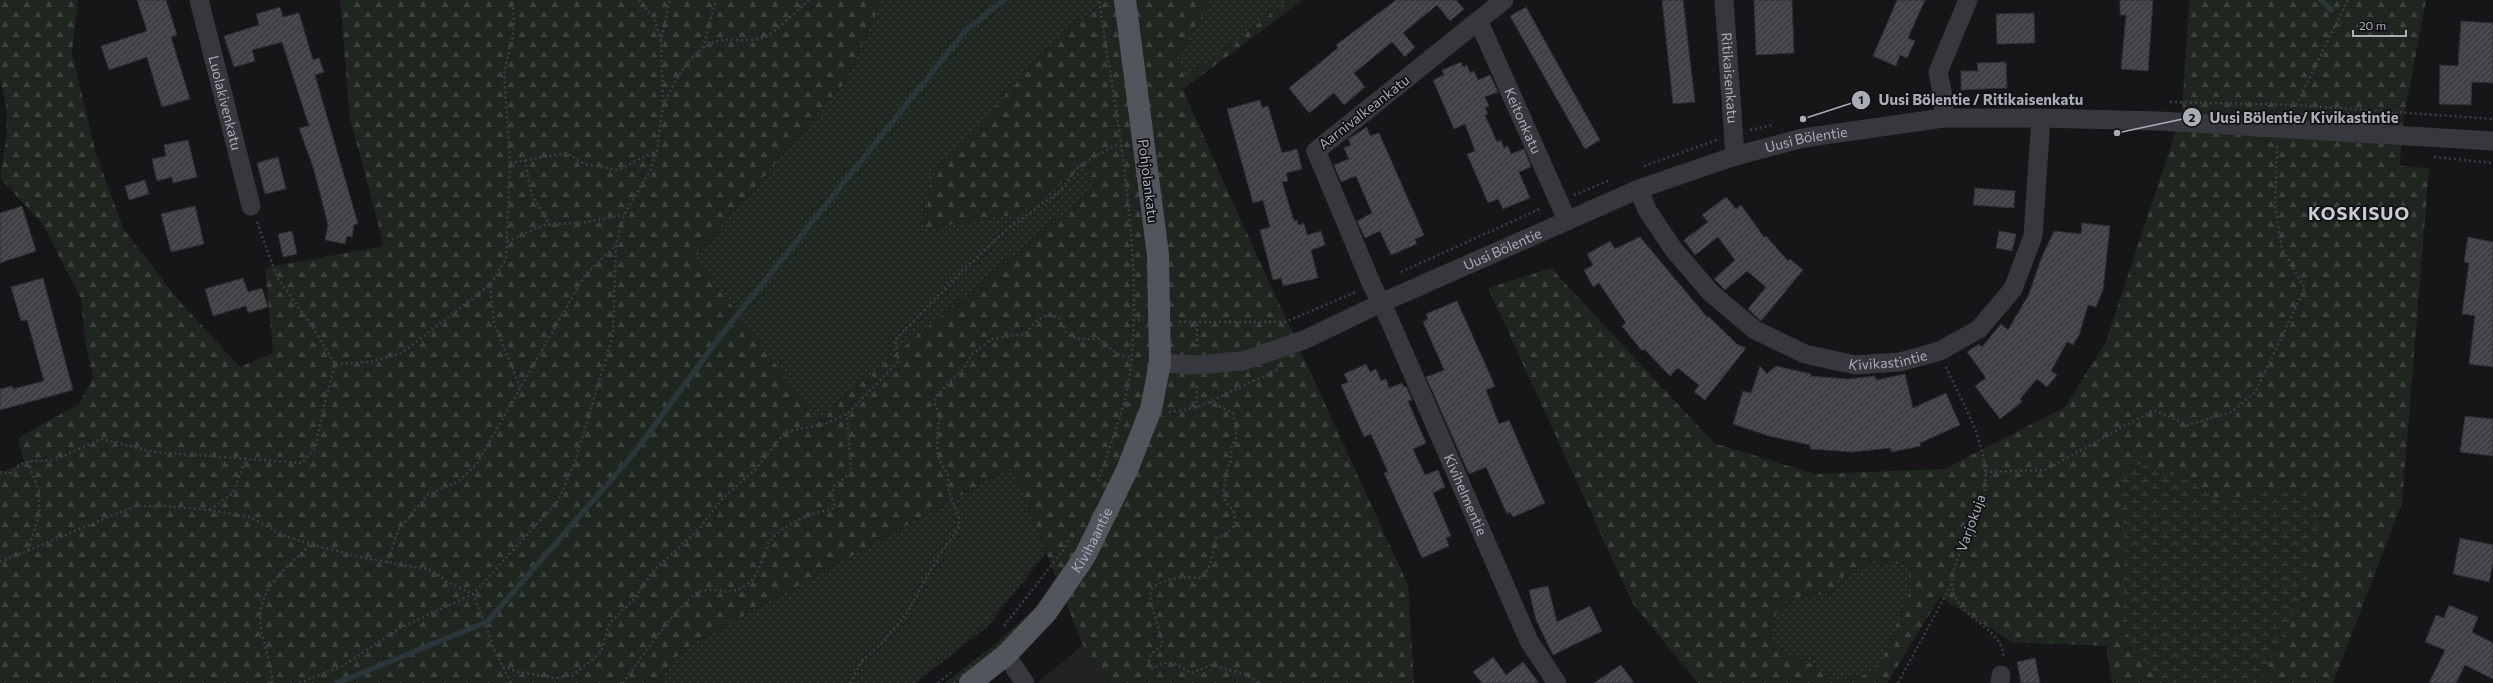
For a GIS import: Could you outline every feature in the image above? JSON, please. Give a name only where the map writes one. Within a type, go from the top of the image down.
[{"type":"main road","name":"Pohjolankatu","points":[[1125,0],[1158,255],[1160,363]]},
{"type":"main road","name":"Kivihaantie","points":[[964,676],[1006,655],[1046,613],[1085,556],[1127,470],[1151,408],[1160,363]]},
{"type":"street","name":"Luolakivenkatu","points":[[199,0],[251,206]]},
{"type":"street","name":"Aarnivalkeankatu","points":[[1381,303],[1316,151],[1479,22],[1504,0]]},
{"type":"street","name":"Ritikaisenkatu","points":[[1724,0],[1735,134],[1735,156]]},
{"type":"street","points":[[1943,118],[1944,101],[1938,72],[1968,0]]},
{"type":"street","name":"Keitonkatu","points":[[1479,22],[1567,220]]},
{"type":"street","name":"Uusi Bölentie","points":[[1160,363],[1197,365],[1242,361],[1304,340],[1381,303],[1639,189],[1735,156],[1803,138],[1943,118],[2041,118],[2158,121],[2493,141]]},
{"type":"street","name":"Kivikastintie","points":[[1639,189],[1647,210],[1674,250],[1711,293],[1755,330],[1805,354],[1855,365],[1900,362],[1940,351],[1979,329],[2013,289],[2033,236],[2041,118]]},
{"type":"street","name":"Kivihelmentie","points":[[1381,303],[1528,641],[1557,683]]},
{"type":"street","points":[[1006,655],[1025,683]]},
{"type":"path","points":[[335,364],[371,362],[402,353],[490,285],[506,259],[510,163],[504,72],[514,31],[513,0]]},
{"type":"path","points":[[639,0],[654,19],[661,40]]},
{"type":"path","points":[[299,683],[341,667],[400,628],[473,594],[558,501],[576,459],[613,335],[616,245],[624,215],[650,171],[657,151],[663,105],[661,40],[670,0]]},
{"type":"path","points":[[703,48],[716,0]]},
{"type":"path","points":[[663,105],[681,72],[703,48],[718,41],[752,42],[766,36],[809,0]]},
{"type":"path","points":[[1097,484],[1124,403],[1131,358],[1133,320],[1130,230],[1099,0]]},
{"type":"path","points":[[2296,105],[2348,0]]},
{"type":"path","points":[[2162,102],[2296,105],[2493,119]]},
{"type":"path","points":[[1640,168],[1735,134],[1780,124]]},
{"type":"path","points":[[503,666],[519,672],[556,678],[573,675],[601,652],[609,624],[636,597],[653,571],[700,528],[720,500],[756,469],[785,432],[824,424],[847,414],[899,361],[895,340],[962,271],[1005,231],[1059,192],[1079,166],[1119,143]]},
{"type":"path","points":[[2270,143],[2285,144]]},
{"type":"path","points":[[1985,472],[2046,470],[2154,410],[2188,425],[2232,412],[2256,391],[2305,288],[2282,249],[2275,206],[2278,144]]},
{"type":"path","points":[[510,163],[567,153],[584,164],[618,170],[657,151]]},
{"type":"path","points":[[2433,157],[2493,163]]},
{"type":"path","points":[[525,160],[531,193],[549,224]]},
{"type":"path","points":[[1160,321],[1197,324],[1285,322],[1372,285],[1558,201],[1613,179]]},
{"type":"path","points":[[0,472],[9,474],[24,462],[54,460],[101,439],[154,452],[302,463],[316,448],[324,406],[335,364],[311,325],[276,277],[251,206]]},
{"type":"path","points":[[507,241],[549,224],[586,222],[624,215]]},
{"type":"path","points":[[387,563],[398,531],[427,495],[459,481],[476,466],[585,275],[616,245]]},
{"type":"path","points":[[490,285],[494,323],[520,388]]},
{"type":"path","points":[[850,683],[862,660],[882,643],[907,613],[938,557],[959,527],[959,518],[947,486],[949,477],[937,455],[938,427],[940,418],[934,402],[937,395],[965,367],[971,355],[992,339],[1025,334],[1036,321],[1048,315],[1059,318],[1066,332],[1076,339],[1098,339],[1116,353],[1131,358]]},
{"type":"path","name":"Varjokuja","points":[[1898,683],[1952,584],[1959,557],[1982,501],[1985,472],[1982,451],[1940,351]]},
{"type":"path","points":[[1259,683],[1245,674],[1211,665],[1191,673],[1168,661],[1162,662],[1153,669],[1148,666],[1151,654],[1163,644],[1156,627],[1157,620],[1149,600],[1151,590],[1163,582],[1188,576],[1200,578],[1205,575],[1212,559],[1216,538],[1228,533],[1234,525],[1234,513],[1225,501],[1223,489],[1227,480],[1228,464],[1231,461],[1231,447],[1236,439],[1236,419],[1233,413],[1210,402],[1282,368]]},
{"type":"path","points":[[623,683],[685,602],[700,591],[736,592],[752,580],[770,542],[782,531],[820,511],[831,510],[835,506],[832,497],[834,486],[851,473],[847,414]]},
{"type":"path","points":[[210,510],[233,493],[246,458]]},
{"type":"path","points":[[27,550],[39,516],[39,491],[28,462]]},
{"type":"path","points":[[0,562],[135,506],[210,510],[250,517],[282,535],[310,544],[387,563],[402,563],[431,570],[447,582],[473,594],[483,616],[497,655],[511,683]]},
{"type":"path","points":[[1003,627],[1065,548],[1072,534]]},
{"type":"path","points":[[272,683],[272,666],[263,638],[260,606],[268,587],[310,544]]},
{"type":"path","points":[[1952,584],[1960,607],[1994,634],[2004,652],[2000,679]]},
{"type":"path","points":[[938,683],[964,676]]},
{"type":"shaded area","points":[[1083,645],[1110,683],[1037,683]]},
{"type":"green space","points":[[0,0],[78,0],[72,53],[96,154],[124,230],[181,303],[240,367],[273,353],[265,268],[384,246],[350,118],[340,0],[882,0],[846,81],[695,257],[817,419],[1092,190],[1086,166],[1019,214],[923,229],[933,175],[1061,34],[1108,0],[1211,0],[1178,57],[1185,78],[1290,0],[1303,0],[1183,89],[1233,203],[1408,585],[1414,683],[1110,683],[1083,645],[1012,467],[682,650],[659,683],[0,683],[0,473],[24,462],[18,438],[79,404],[93,378],[85,340],[81,299],[42,223],[0,178],[7,133],[6,105],[0,79]]},
{"type":"green space","points":[[882,0],[1108,0],[1089,13],[924,229],[1019,214],[1086,166],[1092,190],[817,419],[569,454],[695,257],[846,81]]},
{"type":"green space","points":[[1211,0],[1290,0],[1185,78],[1178,57]]},
{"type":"green space","points":[[2189,0],[2426,0],[2402,127],[2400,166],[2429,168],[2402,503],[2333,683],[2112,683],[2106,646],[2012,642],[1940,597],[1887,683],[1698,683],[1633,604],[1488,288],[1551,268],[1714,443],[1815,474],[1944,469],[2065,407],[2106,341],[2182,113]],"holes":[[[1877,562],[1907,565],[1911,588],[1881,663],[1864,675],[1833,680],[1812,664],[1780,653],[1771,641],[1775,616],[1786,603],[1808,595],[1833,593],[1835,580]]]},
{"type":"green space","points":[[2136,463],[2170,473],[2197,485],[2216,499],[2237,500],[2259,490],[2303,491],[2320,516],[2312,550],[2309,577],[2287,629],[2259,683],[2165,683],[2140,656],[2122,625],[2125,551],[2119,473]]},
{"type":"green space","points":[[1012,467],[1046,553],[987,627],[916,683],[659,683],[682,650]]},
{"type":"green space","points":[[1877,562],[1907,565],[1911,588],[1881,663],[1864,675],[1832,680],[1812,664],[1780,653],[1771,641],[1775,616],[1786,603],[1808,595],[1833,593],[1835,580]]},
{"type":"green space","points":[[1067,563],[1072,568],[1000,649],[957,683],[945,683],[996,643],[1033,610]]},
{"type":"building","points":[[137,0],[166,0],[177,35],[171,37],[190,99],[162,107],[147,57],[109,70],[101,46],[147,31]]},
{"type":"building","points":[[1396,0],[1456,0],[1464,9],[1450,21],[1437,5],[1403,33],[1415,47],[1405,57],[1392,42],[1354,73],[1365,87],[1344,105],[1334,93],[1309,113],[1289,88],[1338,48],[1336,45]]},
{"type":"building","points":[[1662,0],[1683,0],[1695,102],[1673,104]]},
{"type":"building","points":[[1754,0],[1792,0],[1794,53],[1756,55]]},
{"type":"building","points":[[1897,0],[1925,0],[1908,38],[1915,41],[1907,58],[1900,55],[1896,66],[1873,56]]},
{"type":"building","points":[[2120,0],[2153,0],[2148,71],[2121,69],[2126,15],[2120,15]]},
{"type":"building","points":[[280,7],[283,17],[299,13],[313,60],[319,58],[324,72],[315,75],[358,224],[354,225],[352,237],[347,236],[345,244],[325,240],[328,225],[314,170],[299,128],[309,126],[282,42],[252,50],[255,61],[234,67],[224,36],[259,25],[256,14]]},
{"type":"building","points":[[1526,7],[1600,140],[1585,149],[1510,16]]},
{"type":"building","points":[[2034,13],[2035,43],[1997,44],[1996,14]]},
{"type":"building","points":[[2461,21],[2493,23],[2493,83],[2472,82],[2471,105],[2439,104],[2440,65],[2458,66]]},
{"type":"building","points":[[1461,62],[1463,67],[1467,65],[1470,73],[1474,71],[1478,80],[1490,75],[1498,92],[1485,97],[1489,106],[1485,108],[1488,114],[1485,115],[1497,142],[1501,140],[1504,148],[1508,146],[1511,154],[1524,149],[1531,167],[1519,172],[1530,198],[1503,209],[1498,199],[1488,203],[1467,154],[1475,151],[1465,124],[1454,129],[1433,80],[1444,75],[1442,70]]},
{"type":"building","points":[[2006,62],[2007,88],[1961,90],[1961,71],[1978,71],[1977,63]]},
{"type":"building","points":[[1260,100],[1262,108],[1268,106],[1282,153],[1297,149],[1302,169],[1286,173],[1288,181],[1282,182],[1294,221],[1297,220],[1298,225],[1304,223],[1307,235],[1321,231],[1325,245],[1311,250],[1318,278],[1283,286],[1281,278],[1273,280],[1260,230],[1270,227],[1263,200],[1253,203],[1227,109]]},
{"type":"building","points":[[1367,127],[1370,136],[1379,133],[1424,235],[1415,239],[1417,244],[1391,255],[1380,231],[1365,238],[1357,221],[1372,213],[1356,176],[1341,182],[1334,165],[1349,159],[1344,148],[1351,145],[1348,139]]},
{"type":"building","points":[[188,140],[197,177],[173,183],[172,177],[157,181],[152,159],[166,156],[164,145]]},
{"type":"building","points":[[278,157],[286,189],[265,194],[257,163]]},
{"type":"building","points":[[145,180],[149,194],[129,200],[125,186]]},
{"type":"building","points":[[1975,188],[2015,191],[2014,208],[1973,205]]},
{"type":"building","points":[[1726,197],[1736,209],[1741,205],[1764,237],[1766,236],[1788,261],[1790,259],[1803,270],[1761,321],[1748,309],[1766,287],[1747,271],[1725,290],[1714,279],[1735,260],[1718,237],[1695,255],[1684,240],[1708,222],[1702,215]]},
{"type":"building","points":[[22,206],[36,251],[0,263],[0,213]]},
{"type":"building","points":[[195,206],[204,244],[171,252],[161,214]]},
{"type":"building","points":[[2082,223],[2110,226],[2103,290],[2096,307],[2088,305],[2079,335],[2073,345],[2067,342],[2051,371],[2057,375],[2047,387],[2037,379],[2020,399],[2022,402],[2000,419],[1975,386],[1986,378],[1967,352],[1979,344],[1982,347],[2001,324],[2008,330],[2029,294],[2041,259],[2054,231],[2081,234]]},
{"type":"building","points":[[292,231],[297,254],[283,257],[278,234]]},
{"type":"building","points":[[1999,231],[2016,234],[2012,251],[1996,248]]},
{"type":"building","points":[[1640,237],[1707,317],[1709,317],[1738,345],[1746,348],[1705,400],[1694,392],[1699,385],[1678,368],[1670,376],[1644,349],[1642,351],[1622,326],[1626,323],[1599,283],[1593,287],[1584,270],[1593,265],[1587,254],[1610,241],[1615,249]]},
{"type":"building","points":[[2468,237],[2493,242],[2493,367],[2469,364],[2475,316],[2462,314],[2469,263],[2464,262]]},
{"type":"building","points":[[43,278],[73,390],[0,410],[0,389],[12,386],[13,389],[44,381],[27,320],[21,321],[11,287]]},
{"type":"building","points":[[243,278],[248,292],[262,288],[268,307],[248,313],[246,306],[213,316],[205,289]]},
{"type":"building","points":[[1457,301],[1495,386],[1486,390],[1499,424],[1509,420],[1545,503],[1513,517],[1510,512],[1507,514],[1486,467],[1469,474],[1426,377],[1444,370],[1423,322],[1428,319],[1426,314]]},
{"type":"building","points":[[1366,364],[1370,372],[1376,369],[1381,381],[1386,379],[1389,388],[1402,383],[1404,387],[1406,386],[1412,400],[1408,401],[1426,443],[1413,449],[1425,475],[1438,470],[1445,487],[1433,493],[1451,536],[1446,538],[1449,546],[1422,558],[1384,473],[1388,472],[1371,434],[1364,437],[1341,385],[1348,382],[1344,374]]},
{"type":"building","points":[[1760,366],[1767,374],[1776,366],[1811,374],[1810,376],[1848,379],[1875,376],[1876,380],[1905,374],[1913,408],[1946,393],[1960,425],[1920,443],[1921,446],[1891,452],[1891,448],[1852,452],[1810,449],[1810,445],[1769,436],[1733,424],[1743,391],[1751,393]]},
{"type":"building","points":[[2465,416],[2493,419],[2493,456],[2460,452]]},
{"type":"building","points":[[2460,538],[2493,545],[2493,562],[2489,582],[2453,574]]},
{"type":"building","points":[[1548,586],[1557,622],[1590,606],[1602,631],[1553,655],[1536,620],[1529,590]]},
{"type":"building","points":[[2449,605],[2478,617],[2472,632],[2493,643],[2493,679],[2465,665],[2456,683],[2429,683],[2445,650],[2425,642],[2436,615],[2444,618]]},
{"type":"building","points":[[1493,657],[1506,675],[1523,662],[1539,683],[1482,683],[1473,672]]},
{"type":"building","points":[[2035,658],[2040,683],[2021,683],[2017,662]]},
{"type":"building","points":[[1621,665],[1634,683],[1594,683]]},
{"type":"waterway","points":[[337,683],[487,622],[632,456],[719,338],[966,30],[1004,0]]},
{"type":"waterway","points":[[2321,0],[2331,10]]},
{"type":"place","name":"Uusi Bölentie / Ritikaisenkatu","points":[[1803,119]]},
{"type":"place","name":"Uusi Bölentie/ Kivikastintie","points":[[2117,133]]},
{"type":"district","name":"KOSKISUO","points":[[2359,214]]}]
